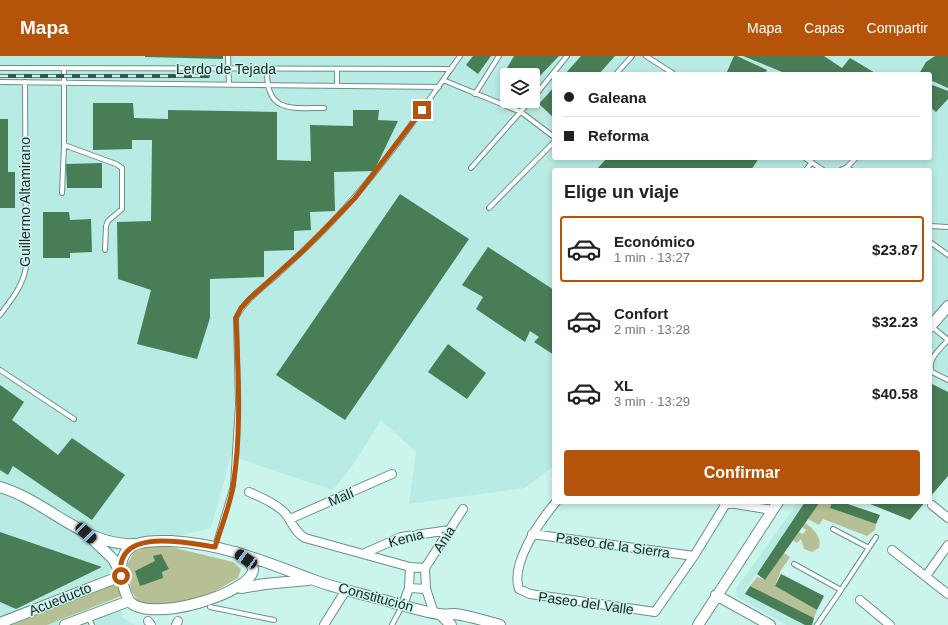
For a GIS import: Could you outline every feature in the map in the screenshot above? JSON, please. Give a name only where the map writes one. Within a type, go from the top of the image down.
[{"type":"street","points":[[932,325],[948,306]]},
{"type":"street","name":"Malí","points":[[290,519],[392,474]]},
{"type":"street","points":[[0,487],[30,500],[86,533],[113,559],[121,574],[132,608],[150,623],[177,623],[210,607],[241,588],[249,580],[253,569],[251,564],[236,552]]},
{"type":"street","points":[[249,492],[276,506],[290,519],[294,529],[305,538],[365,553],[410,567],[425,568],[426,589],[437,614],[451,625]]},
{"type":"street","points":[[532,534],[554,504]]},
{"type":"street","points":[[694,556],[725,504]]},
{"type":"street","points":[[698,625],[775,506],[750,504]]},
{"type":"street","points":[[932,505],[948,518]]},
{"type":"street","name":"Ania","points":[[425,568],[463,510]]},
{"type":"street","name":"Kenia","points":[[365,553],[401,537],[450,530]]},
{"type":"street","name":"Constitución","points":[[86,533],[109,542],[122,544],[136,544],[156,541],[184,542],[215,547],[261,559],[312,580],[346,590],[437,614],[454,614],[500,625]]},
{"type":"street","name":"Paseo de la Sierra","points":[[532,534],[694,556]]},
{"type":"street","name":"Paseo del Valle","points":[[532,534],[517,578],[519,589],[530,594],[655,612],[694,556]]},
{"type":"street","points":[[121,574],[123,556],[136,544]]},
{"type":"street","points":[[926,576],[948,545]]},
{"type":"street","points":[[892,550],[948,594]]},
{"type":"street","points":[[403,605],[409,588],[410,567]]},
{"type":"street","name":"Acueducto","points":[[0,623],[121,574]]},
{"type":"street","points":[[241,588],[264,584],[312,580]]},
{"type":"street","points":[[409,588],[426,589]]},
{"type":"street","points":[[324,625],[346,590]]},
{"type":"street","points":[[716,595],[770,625]]},
{"type":"street","points":[[860,600],[890,625]]},
{"type":"street","name":"Acueducto","points":[[65,625],[90,620],[129,601]]},
{"type":"lane","points":[[228,56],[229,84]]},
{"type":"lane","points":[[215,547],[233,486],[238,404],[236,318],[241,308],[249,299],[304,250],[355,198],[439,87],[460,56]]},
{"type":"lane","points":[[475,94],[499,56]]},
{"type":"lane","points":[[555,72],[568,56]]},
{"type":"lane","points":[[618,72],[632,56]]},
{"type":"lane","points":[[646,56],[671,72]]},
{"type":"lane","name":"Lerdo de Tejada","points":[[0,68],[267,70],[451,69]]},
{"type":"lane","points":[[62,193],[64,145],[64,68]]},
{"type":"lane","points":[[337,69],[338,85]]},
{"type":"lane","points":[[267,70],[267,84],[278,104],[283,106],[324,108]]},
{"type":"lane","points":[[540,90],[552,75]]},
{"type":"lane","points":[[443,80],[521,112],[552,135]]},
{"type":"lane","name":"Lerdo de Tejada","points":[[0,82],[439,87]]},
{"type":"lane","name":"Guillermo Altamirano","points":[[0,315],[18,292],[24,278],[26,267],[25,82]]},
{"type":"lane","points":[[471,168],[524,108]]},
{"type":"lane","points":[[489,208],[552,144]]},
{"type":"lane","points":[[64,145],[116,164],[122,168],[122,209],[108,221],[105,250]]},
{"type":"lane","points":[[808,160],[820,168]]},
{"type":"lane","points":[[808,168],[812,162]]},
{"type":"lane","points":[[932,226],[948,227]]},
{"type":"lane","points":[[932,243],[948,254]]},
{"type":"lane","points":[[932,328],[948,340],[932,361]]},
{"type":"lane","points":[[0,370],[74,419]]},
{"type":"lane","points":[[932,372],[948,380]]},
{"type":"lane","points":[[833,529],[869,548]]},
{"type":"lane","points":[[817,625],[876,537]]},
{"type":"lane","points":[[794,564],[841,590]]},
{"type":"lane","points":[[392,625],[403,605]]},
{"type":"lane","points":[[210,607],[274,620]]},
{"type":"shaded area","points":[[0,56],[948,56],[948,476],[932,495],[932,168],[552,168],[552,468],[525,488],[409,504],[416,452],[381,420],[355,462],[333,490],[231,456],[211,528],[108,553],[123,618],[135,625],[0,625]]},
{"type":"shaded area","points":[[797,504],[806,504],[744,591],[815,625],[787,625],[737,597],[736,589]]},
{"type":"green space","points":[[819,504],[831,504],[830,508],[876,524],[875,530],[867,536],[823,519],[819,525],[808,519]]},
{"type":"green space","points":[[805,523],[814,531],[820,544],[819,548],[812,552],[804,549],[801,539],[797,543],[793,540],[799,532],[803,534],[806,530],[802,527]]},
{"type":"green space","points":[[149,546],[167,546],[233,562],[241,569],[238,578],[194,603],[166,615],[144,611],[131,590],[127,565],[134,552]]},
{"type":"green space","points":[[784,553],[790,557],[781,570],[775,586],[817,610],[814,618],[750,586],[757,577],[765,580]]},
{"type":"green space","points":[[117,583],[121,596],[47,625],[12,625]]},
{"type":"building","points":[[223,56],[223,59],[145,57]]},
{"type":"building","points":[[473,56],[491,56],[478,74],[466,65]]},
{"type":"building","points":[[514,56],[559,56],[540,76],[540,68],[507,68]]},
{"type":"building","points":[[581,56],[615,56],[601,72],[567,72]]},
{"type":"building","points":[[734,56],[767,70],[766,72],[727,72]]},
{"type":"building","points":[[743,56],[824,56],[842,68],[850,58],[874,72],[782,72]]},
{"type":"building","points":[[935,56],[948,56],[948,88],[932,81],[932,72],[920,72],[926,62]]},
{"type":"building","points":[[932,85],[948,91],[948,99],[936,112],[932,109]]},
{"type":"building","points":[[552,89],[552,116],[540,105],[540,103]]},
{"type":"building","points":[[93,103],[133,103],[134,118],[168,119],[168,110],[277,112],[277,160],[311,161],[310,125],[353,126],[353,110],[379,110],[378,120],[398,121],[374,171],[334,172],[335,211],[310,212],[311,230],[294,231],[294,250],[264,251],[264,277],[210,279],[210,318],[197,359],[137,344],[151,290],[118,279],[117,222],[151,221],[152,140],[132,140],[132,149],[93,150]]},
{"type":"building","points":[[0,119],[8,119],[8,172],[15,172],[15,208],[0,208]]},
{"type":"building","points":[[605,160],[758,160],[752,168],[598,168]]},
{"type":"building","points":[[102,163],[102,188],[67,188],[66,164]]},
{"type":"building","points":[[400,194],[469,239],[345,420],[276,375]]},
{"type":"building","points":[[43,212],[69,212],[70,220],[91,219],[92,252],[70,253],[70,258],[43,258]]},
{"type":"building","points":[[488,247],[552,289],[552,354],[534,342],[539,337],[530,331],[525,342],[476,309],[483,297],[462,285]]},
{"type":"building","points":[[448,344],[486,373],[467,399],[428,372]]},
{"type":"building","points":[[932,384],[948,392],[948,476],[932,495]]},
{"type":"building","points":[[0,385],[24,402],[12,420],[58,455],[72,438],[125,475],[92,520],[13,466],[8,475],[0,470]]},
{"type":"building","points":[[804,504],[819,504],[765,580],[757,574]]},
{"type":"building","points":[[831,504],[848,504],[880,515],[876,524],[830,508]]},
{"type":"building","points":[[870,504],[923,504],[910,520]]},
{"type":"building","points":[[0,532],[102,567],[16,609],[0,602]]},
{"type":"building","points":[[161,554],[169,569],[162,572],[163,578],[140,586],[135,571],[155,561],[153,556]]},
{"type":"building","points":[[781,574],[824,596],[817,610],[775,586]]},
{"type":"building","points":[[750,586],[814,618],[812,625],[805,625],[745,594]]},
{"type":"railway","points":[[0,76],[208,76]]},
{"type":"route","points":[[121,576],[120,572],[123,556],[136,544],[156,541],[184,542],[215,547],[233,486],[238,404],[236,318],[241,308],[249,299],[304,250],[355,198],[422,110]]}]
